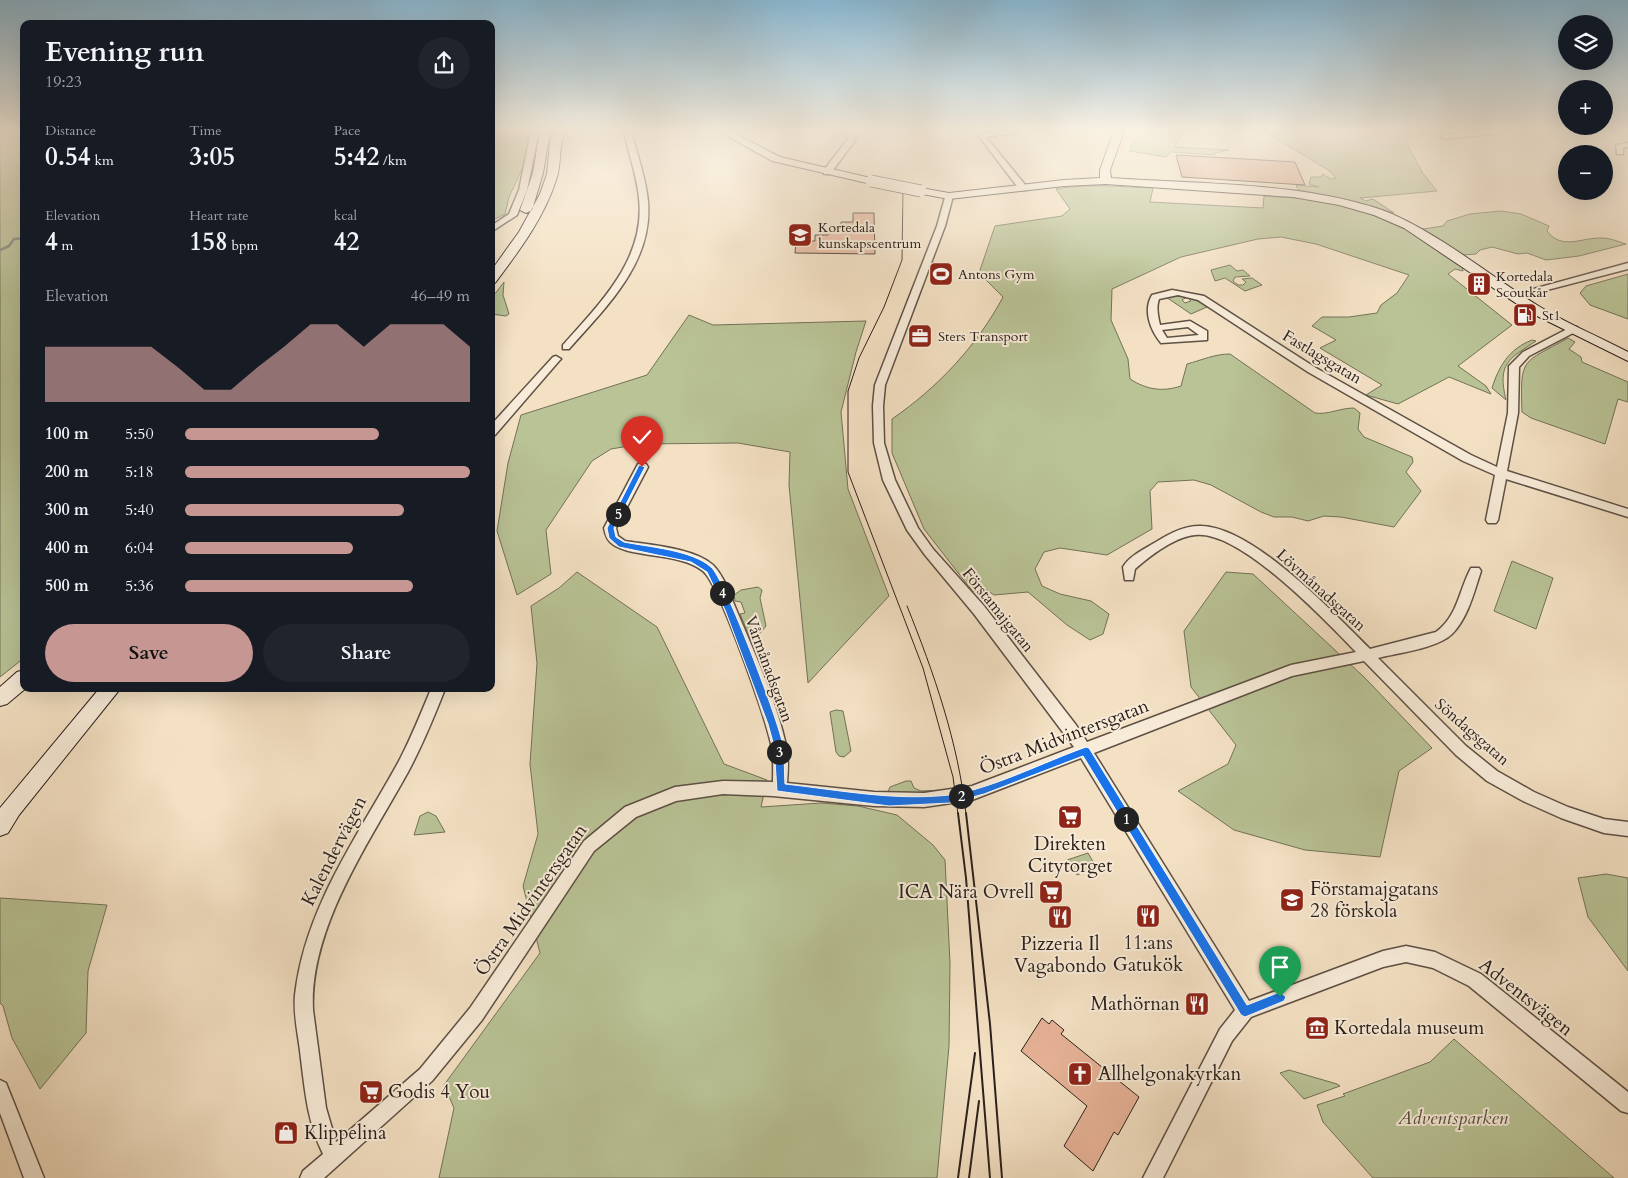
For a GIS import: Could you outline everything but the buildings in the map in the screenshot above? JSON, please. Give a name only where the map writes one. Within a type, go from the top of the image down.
[{"type":"street","points":[[495,227],[512,215],[524,186]]},
{"type":"street","points":[[495,258],[528,207],[534,186]]},
{"type":"street","points":[[495,275],[524,235],[548,186]]},
{"type":"street","points":[[566,347],[611,297],[632,263],[641,234],[644,203],[640,186]]},
{"type":"street","points":[[896,186],[948,196],[1041,186]]},
{"type":"street","points":[[1178,186],[1293,194],[1349,204],[1408,226],[1516,295],[1534,309],[1628,357]]},
{"type":"street","name":"Förstamajgatan","points":[[948,196],[941,226],[880,386],[878,422],[882,456],[898,501],[928,552],[979,610],[1054,704],[1086,751],[1245,1011]]},
{"type":"street","points":[[1516,295],[1628,266]]},
{"type":"street","name":"Fastlagsgatan","points":[[1157,328],[1152,306],[1155,297],[1177,292],[1201,298],[1312,370],[1467,458],[1501,473]]},
{"type":"street","points":[[1492,520],[1513,413],[1514,366],[1526,354],[1574,329]]},
{"type":"street","points":[[495,428],[556,359]]},
{"type":"street","name":"Vårmånadsgatan","points":[[642,467],[610,528],[612,538],[622,544],[693,559],[710,570],[729,610],[773,724],[779,746],[780,788]]},
{"type":"street","points":[[1501,473],[1628,514]]},
{"type":"street","name":"Lövmånadsgatan","points":[[1129,578],[1129,567],[1136,561],[1183,533],[1205,530],[1220,534],[1246,547],[1292,582],[1366,654]]},
{"type":"street","name":"Östra Midvintersgatan","points":[[310,1178],[426,1075],[460,1034],[515,959],[589,846],[605,830],[640,808],[678,794],[754,786],[889,801],[950,799],[984,790],[1274,677],[1318,664],[1427,641],[1448,630],[1460,613],[1475,571]]},
{"type":"street","name":"Söndagsgatan","points":[[1366,654],[1463,751],[1492,776],[1550,806],[1595,824],[1628,829]]},
{"type":"street","points":[[0,698],[20,681]]},
{"type":"street","points":[[0,826],[12,808],[108,692]]},
{"type":"street","name":"Kalendervägen","points":[[334,1157],[324,1139],[316,1110],[304,998],[308,965],[323,913],[336,884],[420,734],[437,692]]},
{"type":"street","name":"Adventsvägen","points":[[1245,1011],[1383,959],[1406,954],[1435,960],[1475,980],[1628,1104]]},
{"type":"street","points":[[1152,1178],[1226,1035],[1245,1011]]},
{"type":"street","points":[[0,1089],[34,1178]]},
{"type":"green space","points":[[0,186],[20,186],[20,661],[0,677]]},
{"type":"green space","points":[[495,186],[514,186],[505,214],[495,219]]},
{"type":"green space","points":[[1296,186],[1319,187],[1316,186],[1433,186],[1437,191],[1360,198],[1366,201],[1373,199],[1394,213],[1369,206],[1363,211],[1410,231],[1443,226],[1447,221],[1470,214],[1501,211],[1521,214],[1549,226],[1547,231],[1553,237],[1566,242],[1603,238],[1626,244],[1579,256],[1546,260],[1527,253],[1518,254],[1492,247],[1480,250],[1476,254],[1450,256],[1462,265],[1463,271],[1455,269],[1448,274],[1512,325],[1458,366],[1486,386],[1491,394],[1449,377],[1398,404],[1366,395],[1382,385],[1320,348],[1336,340],[1312,326],[1322,317],[1349,317],[1377,313],[1381,305],[1397,293],[1409,275],[1316,244],[1281,237],[1258,239],[1181,257],[1112,289],[1111,320],[1128,359],[1130,379],[1149,388],[1174,388],[1181,386],[1187,364],[1214,356],[1230,354],[1315,413],[1354,408],[1360,413],[1358,429],[1364,437],[1412,457],[1413,462],[1406,472],[1421,491],[1394,527],[1341,517],[1324,516],[1308,521],[1292,517],[1274,517],[1211,485],[1194,480],[1158,482],[1150,491],[1152,529],[1107,555],[1060,548],[1044,552],[1035,569],[1042,586],[1060,594],[1091,601],[1109,614],[1103,634],[1090,640],[1067,625],[1028,592],[994,595],[978,584],[973,592],[924,529],[892,453],[892,419],[925,394],[955,365],[993,315],[1003,297],[979,273],[995,226],[1062,216],[1070,209],[1056,189],[1068,187],[1153,188],[1150,202],[1263,208],[1264,196],[1312,199],[1315,193],[1298,190]]},
{"type":"green space","points":[[1230,265],[1237,271],[1243,270],[1250,276],[1235,277],[1233,281],[1238,285],[1243,285],[1246,282],[1242,279],[1252,278],[1262,285],[1245,291],[1225,278],[1215,281],[1211,270]]},
{"type":"green space","points":[[1628,274],[1628,319],[1590,305],[1580,293],[1586,286]]},
{"type":"green space","points":[[504,282],[503,295],[509,314],[506,316],[495,315],[495,294]]},
{"type":"green space","points":[[1166,297],[1187,297],[1182,300],[1185,303],[1191,301],[1189,299],[1191,298],[1209,306],[1191,314]]},
{"type":"green space","points":[[689,315],[713,325],[866,321],[841,412],[848,489],[889,596],[808,683],[789,485],[790,452],[738,443],[641,444],[611,449],[592,461],[546,530],[551,574],[517,595],[497,531],[508,463],[521,415],[647,375]]},
{"type":"green space","points":[[1568,338],[1575,342],[1569,349],[1581,357],[1582,362],[1628,382],[1628,402],[1618,399],[1605,444],[1531,418],[1522,412],[1522,380],[1527,364],[1533,358]]},
{"type":"green space","points":[[1532,340],[1536,341],[1512,358],[1504,370],[1503,378],[1506,400],[1492,388],[1498,372],[1511,353]]},
{"type":"green space","points":[[1512,561],[1553,578],[1536,629],[1494,611]]},
{"type":"green space","points":[[577,572],[657,627],[724,764],[767,780],[761,807],[821,803],[858,806],[897,815],[933,845],[945,860],[950,963],[949,1046],[937,1178],[439,1178],[454,1108],[444,1085],[540,953],[523,886],[538,834],[530,764],[537,663],[531,606],[559,588]]},
{"type":"green space","points":[[1226,572],[1253,574],[1364,677],[1432,748],[1399,771],[1380,857],[1305,850],[1234,830],[1178,791],[1228,764],[1236,745],[1191,687],[1184,631]]},
{"type":"green space","points":[[758,587],[762,590],[760,598],[766,626],[756,638],[751,640],[740,614],[745,613],[741,602],[735,601],[734,595],[741,590]]},
{"type":"green space","points":[[836,710],[843,711],[851,751],[844,757],[839,756],[836,752],[830,712]]},
{"type":"green space","points":[[911,781],[914,788],[921,791],[944,790],[913,793],[888,792],[890,787]]},
{"type":"green space","points":[[428,812],[436,816],[445,832],[414,835],[420,816]]},
{"type":"green space","points":[[1088,853],[1096,867],[1077,875],[1067,860]]},
{"type":"green space","points":[[1606,874],[1628,878],[1628,971],[1588,917],[1578,878]]},
{"type":"green space","points":[[0,898],[107,905],[88,971],[86,1033],[40,1089],[12,1038],[3,1006],[0,1003]]},
{"type":"green space","name":"Adventsparken","points":[[1454,1039],[1614,1178],[1373,1178],[1323,1122],[1317,1105],[1345,1096],[1343,1094],[1430,1062]]},
{"type":"green space","points":[[1289,1070],[1340,1086],[1304,1099],[1280,1073]]},
{"type":"waterway","points":[[0,250],[9,246],[14,239],[20,238]]},
{"type":"tram line","points":[[903,189],[902,260],[884,307],[859,358],[848,391],[848,472],[923,668],[953,777],[958,814]]},
{"type":"tram line","points":[[907,606],[944,708],[957,761],[966,814]]},
{"type":"tram line","points":[[958,813],[966,878],[990,1178]]},
{"type":"tram line","points":[[966,813],[990,1024],[1002,1178]]},
{"type":"tram line","points":[[958,1178],[975,1053]]},
{"type":"tram line","points":[[969,1178],[979,1101]]},
{"type":"place","name":"Kortedala kunskapscentrum","points":[[800,235]]},
{"type":"place","name":"Antons Gym","points":[[941,274]]},
{"type":"place","name":"Kortedala Scoutkår","points":[[1479,284]]},
{"type":"place","name":"St1","points":[[1525,315]]},
{"type":"place","name":"Sters Transport","points":[[920,336]]},
{"type":"place","name":"Direkten Citytorget","points":[[1070,817]]},
{"type":"place","name":"ICA Nära Ovrell","points":[[1051,892]]},
{"type":"place","name":"Förstamajgatans 28 förskola","points":[[1292,900]]},
{"type":"place","name":"11:ans Gatukök","points":[[1148,916]]},
{"type":"place","name":"Pizzeria Il Vagabondo","points":[[1060,917]]},
{"type":"place","name":"Mathörnan","points":[[1197,1004]]},
{"type":"place","name":"Kortedala museum","points":[[1317,1028]]},
{"type":"place","name":"Allhelgonakyrkan","points":[[1080,1074]]},
{"type":"place","name":"Godis 4 You","points":[[371,1092]]},
{"type":"place","name":"Klippelina","points":[[286,1133]]},
{"type":"route","points":[[642,467],[610,528],[612,538],[622,544],[693,559],[710,570],[718,583],[773,724],[779,746],[780,788],[889,801],[924,802],[950,799],[984,790],[1086,751],[1160,876],[1245,1011],[1280,997]]}]
